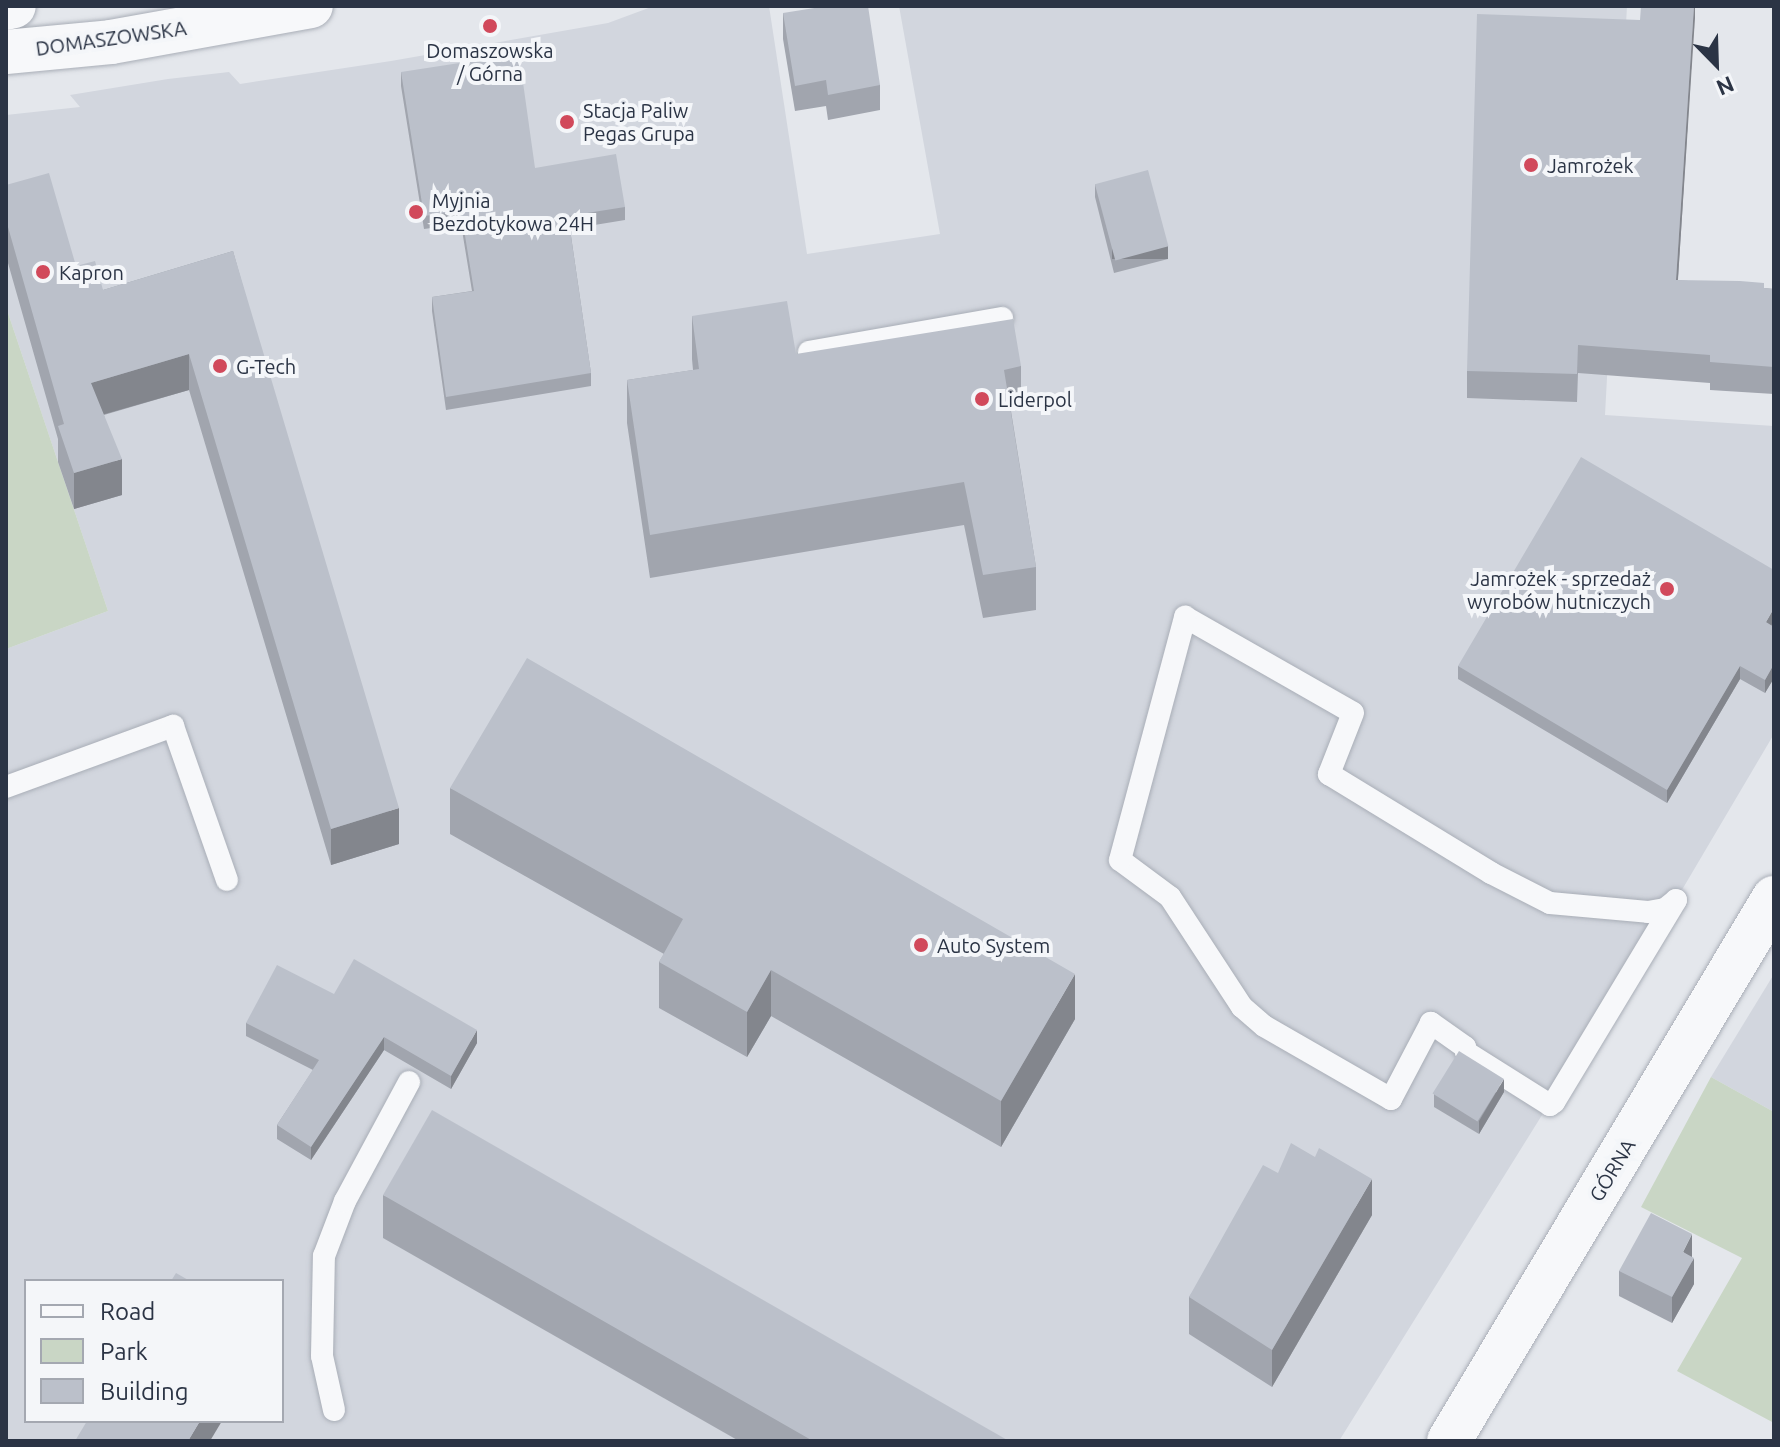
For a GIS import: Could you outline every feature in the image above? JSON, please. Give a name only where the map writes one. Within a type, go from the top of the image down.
[{"type":"street","points":[[6,8],[14,6]]},
{"type":"street","name":"DOMASZOWSKA","points":[[6,52],[111,42],[311,6]]},
{"type":"street","name":"GÓRNA","points":[[1449,1441],[1774,898]]},
{"type":"lane","points":[[809,352],[1002,318]]},
{"type":"lane","points":[[1185,617],[1353,713],[1329,774],[1491,873],[1550,903],[1648,912],[1665,909],[1676,900],[1550,1105],[1466,1052],[1465,1047],[1431,1023],[1391,1099],[1264,1026],[1242,1007],[1170,897],[1120,860],[1185,617]]},
{"type":"lane","points":[[6,787],[173,726],[227,880]]},
{"type":"lane","points":[[334,1410],[322,1356],[324,1256],[345,1201],[409,1082]]},
{"type":"shaded area","points":[[654,6],[769,6],[807,254],[940,234],[899,6],[1627,6],[1605,415],[1774,426],[1774,734],[1676,900],[1339,1441],[6,1441],[6,649],[108,611],[6,307],[6,115],[80,107],[70,95],[168,79],[229,72],[240,84],[608,23]]},
{"type":"shaded area","points":[[1774,974],[1774,1112],[1711,1077]]},
{"type":"green space","points":[[6,307],[108,611],[6,649]]},
{"type":"green space","points":[[1711,1077],[1774,1112],[1774,1423],[1677,1371],[1742,1258],[1641,1207]]},
{"type":"building","points":[[827,6],[868,6],[880,85],[828,95],[826,80],[795,86],[783,13]]},
{"type":"building","points":[[1641,6],[1694,6],[1676,280],[1764,283],[1764,288],[1774,289],[1774,367],[1710,362],[1710,355],[1578,345],[1577,374],[1467,371],[1477,14],[1640,20]]},
{"type":"building","points":[[519,54],[535,168],[616,154],[625,207],[568,216],[591,373],[446,397],[432,297],[474,291],[461,211],[424,216],[401,72]]},
{"type":"building","points":[[1148,170],[1168,246],[1115,261],[1095,184]]},
{"type":"building","points":[[49,173],[76,266],[95,261],[103,290],[233,251],[399,808],[331,829],[189,354],[91,383],[122,459],[74,473],[58,426],[64,424],[6,220],[6,185]]},
{"type":"building","points":[[787,301],[796,354],[1013,319],[1021,366],[1004,370],[1036,567],[983,575],[964,482],[650,535],[627,380],[699,369],[692,316]]},
{"type":"building","points":[[1581,457],[1774,570],[1774,608],[1766,622],[1774,627],[1774,664],[1765,680],[1740,666],[1667,790],[1458,666]]},
{"type":"building","points":[[527,658],[1075,974],[1001,1101],[771,970],[747,1012],[659,962],[683,919],[450,788]]},
{"type":"building","points":[[354,959],[477,1030],[451,1076],[384,1037],[311,1147],[277,1125],[319,1060],[246,1023],[277,965],[334,994]]},
{"type":"building","points":[[1459,1051],[1504,1079],[1477,1121],[1433,1093]]},
{"type":"building","points":[[432,1110],[1009,1441],[813,1441],[383,1195]]},
{"type":"building","points":[[1291,1143],[1315,1157],[1319,1148],[1372,1179],[1272,1350],[1189,1297],[1263,1165],[1278,1173]]},
{"type":"building","points":[[1651,1213],[1692,1234],[1683,1252],[1694,1258],[1672,1297],[1619,1271]]},
{"type":"building","points":[[176,1273],[186,1279],[172,1279]]},
{"type":"building","points":[[86,1423],[199,1423],[188,1441],[75,1441]]},
{"type":"place","name":"Domaszowska / Górna","points":[[490,26]]},
{"type":"place","name":"Stacja Paliw Pegas Grupa","points":[[567,122]]},
{"type":"place","name":"Jamrożek","points":[[1531,165]]},
{"type":"place","name":"Myjnia Bezdotykowa 24H","points":[[416,212]]},
{"type":"place","name":"Kapron","points":[[43,272]]},
{"type":"place","name":"G-Tech","points":[[220,366]]},
{"type":"place","name":"Liderpol","points":[[982,399]]},
{"type":"place","name":"Jamrożek - sprzedaż wyrobów hutniczych","points":[[1667,589]]},
{"type":"place","name":"Auto System","points":[[921,945]]}]
